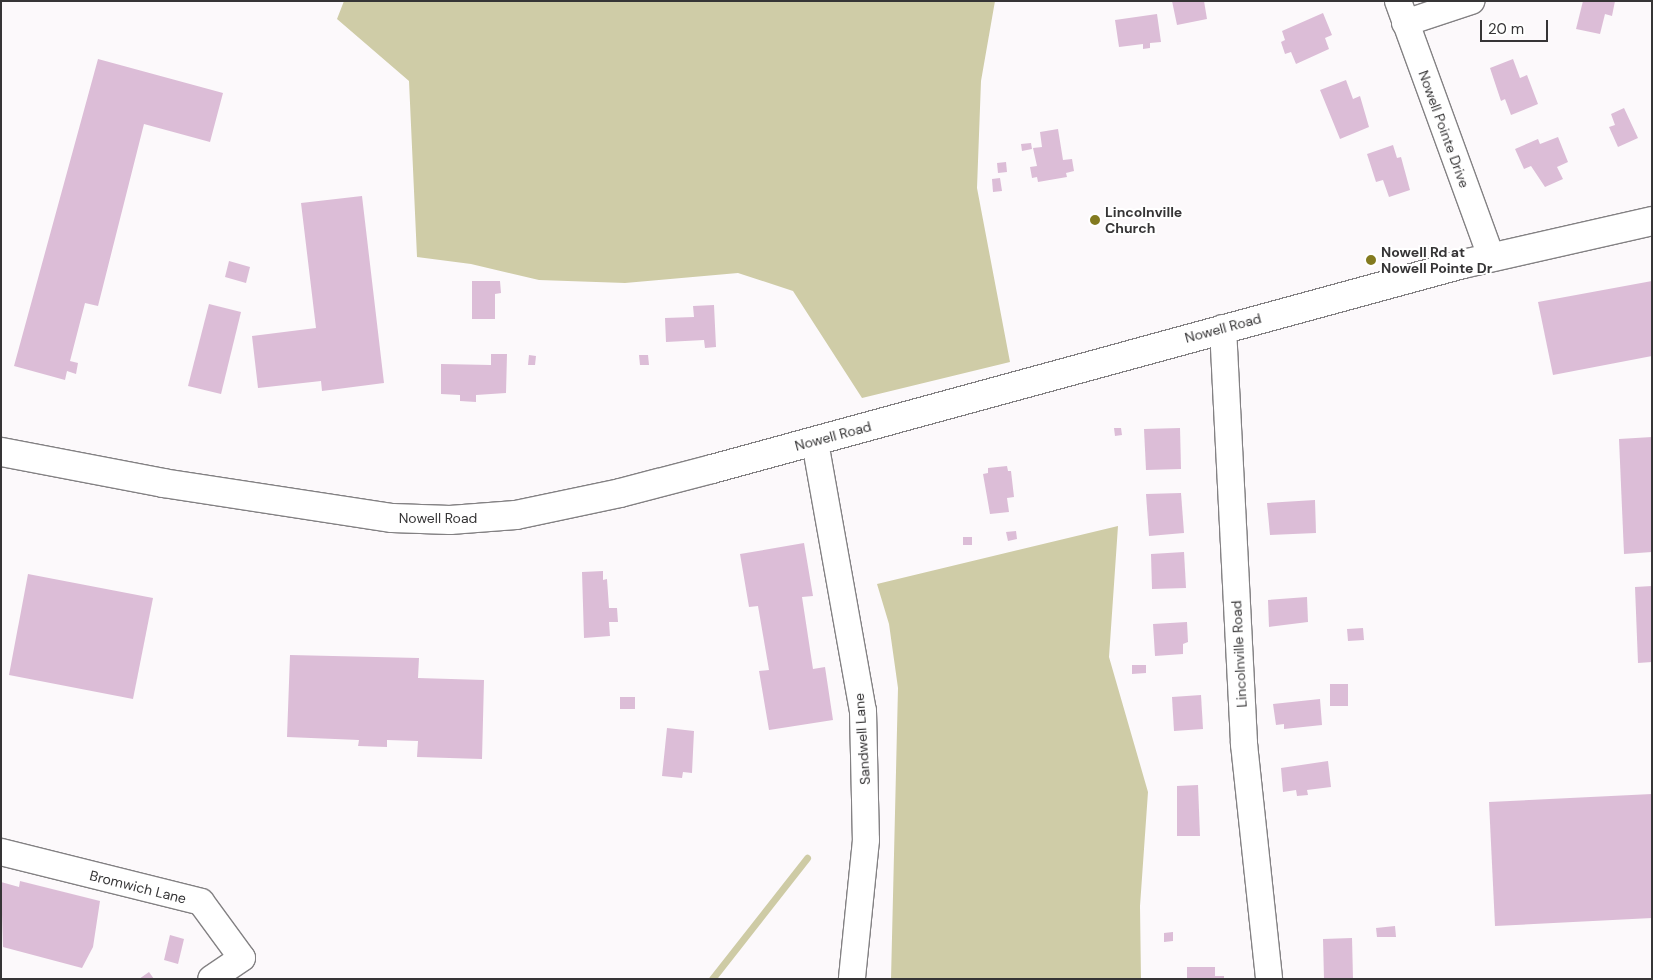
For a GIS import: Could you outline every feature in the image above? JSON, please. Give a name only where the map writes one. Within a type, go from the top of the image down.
[{"type":"street","points":[[1401,12],[1472,1]]},
{"type":"street","name":"Nowell Pointe Drive","points":[[1401,12],[1491,256]]},
{"type":"street","name":"Nowell Road","points":[[1,452],[304,506],[392,518],[450,520],[516,515],[560,506],[814,442],[1223,328],[1491,256],[1652,222]]},
{"type":"street","name":"Lincolnville Road","points":[[1223,328],[1244,744],[1269,979]]},
{"type":"street","name":"Sandwell Lane","points":[[814,442],[863,711],[866,840],[852,979]]},
{"type":"street","name":"Bromwich Lane","points":[[1,852],[201,902],[242,958],[211,979]]},
{"type":"shaded area","points":[[344,1],[995,1],[981,81],[977,188],[1010,362],[862,398],[793,291],[738,273],[625,283],[539,280],[471,264],[417,257],[409,81],[337,19]]},
{"type":"shaded area","points":[[1118,526],[1109,657],[1148,792],[1140,906],[1141,979],[891,979],[898,688],[889,624],[877,584]]},
{"type":"building","points":[[1172,1],[1204,1],[1207,19],[1177,25]]},
{"type":"building","points":[[1583,1],[1615,1],[1612,16],[1605,14],[1600,34],[1576,29]]},
{"type":"building","points":[[1323,13],[1332,35],[1325,38],[1329,49],[1296,64],[1291,52],[1285,54],[1281,42],[1285,40],[1282,31]]},
{"type":"building","points":[[1157,14],[1161,42],[1150,43],[1150,48],[1143,49],[1143,44],[1119,47],[1115,20]]},
{"type":"building","points":[[98,59],[223,93],[210,142],[144,124],[98,306],[85,303],[70,361],[78,363],[76,374],[67,371],[65,380],[14,366]]},
{"type":"building","points":[[1513,59],[1520,78],[1527,75],[1538,104],[1511,115],[1505,99],[1501,101],[1490,68]]},
{"type":"building","points":[[1346,80],[1353,99],[1360,96],[1369,127],[1340,139],[1320,90]]},
{"type":"building","points":[[1624,108],[1638,138],[1618,147],[1609,127],[1615,125],[1611,114]]},
{"type":"building","points":[[1058,129],[1063,160],[1072,159],[1074,171],[1066,173],[1067,177],[1038,182],[1037,177],[1032,178],[1030,167],[1037,166],[1033,148],[1042,147],[1040,132]]},
{"type":"building","points":[[1558,137],[1568,162],[1557,167],[1563,179],[1545,187],[1531,166],[1524,169],[1515,149],[1538,139],[1540,144]]},
{"type":"building","points":[[1031,143],[1032,149],[1022,151],[1021,144]]},
{"type":"building","points":[[1393,145],[1397,158],[1401,157],[1410,190],[1389,197],[1383,180],[1376,182],[1367,154]]},
{"type":"building","points":[[1006,162],[1007,172],[998,173],[997,163]]},
{"type":"building","points":[[1000,178],[1002,191],[993,192],[992,179]]},
{"type":"building","points":[[362,196],[384,383],[322,391],[321,381],[258,388],[252,336],[316,328],[301,203]]},
{"type":"building","points":[[229,261],[250,267],[246,283],[225,277]]},
{"type":"building","points":[[472,281],[500,281],[501,293],[495,294],[495,319],[472,319]]},
{"type":"building","points":[[1652,281],[1652,356],[1553,375],[1538,302]]},
{"type":"building","points":[[209,304],[241,312],[221,394],[188,386]]},
{"type":"building","points":[[714,305],[716,347],[705,348],[704,340],[666,342],[665,318],[694,317],[693,306]]},
{"type":"building","points":[[491,354],[507,354],[506,393],[476,395],[476,402],[460,401],[460,395],[441,394],[441,364],[491,365]]},
{"type":"building","points":[[529,355],[536,356],[535,365],[528,365]]},
{"type":"building","points":[[639,355],[648,355],[649,365],[640,365]]},
{"type":"building","points":[[1114,428],[1121,428],[1122,435],[1115,436]]},
{"type":"building","points":[[1180,428],[1181,469],[1146,470],[1144,429]]},
{"type":"building","points":[[1652,437],[1652,552],[1624,554],[1619,439]]},
{"type":"building","points":[[1007,466],[1008,471],[1011,471],[1014,497],[1007,498],[1009,512],[990,514],[983,474],[988,473],[988,468]]},
{"type":"building","points":[[1181,493],[1184,533],[1149,536],[1146,494]]},
{"type":"building","points":[[1315,500],[1316,533],[1270,535],[1267,503]]},
{"type":"building","points":[[1016,531],[1017,539],[1008,541],[1006,532]]},
{"type":"building","points":[[963,537],[972,537],[972,545],[963,545]]},
{"type":"building","points":[[804,543],[813,596],[802,597],[813,669],[825,667],[833,720],[769,730],[759,671],[769,670],[758,606],[749,607],[740,554]]},
{"type":"building","points":[[1184,552],[1186,588],[1152,589],[1151,554]]},
{"type":"building","points":[[603,571],[603,580],[607,579],[609,608],[617,608],[618,622],[609,622],[610,636],[584,638],[582,572]]},
{"type":"building","points":[[28,574],[153,598],[133,699],[9,675]]},
{"type":"building","points":[[1652,586],[1652,662],[1638,663],[1635,587]]},
{"type":"building","points":[[1307,597],[1308,622],[1269,627],[1268,600]]},
{"type":"building","points":[[1187,622],[1188,642],[1183,644],[1183,654],[1155,656],[1153,624]]},
{"type":"building","points":[[1363,628],[1364,640],[1348,641],[1347,629]]},
{"type":"building","points":[[290,655],[419,658],[418,678],[484,680],[482,759],[417,757],[418,741],[387,740],[387,747],[358,746],[359,740],[287,737]]},
{"type":"building","points":[[1132,665],[1146,665],[1146,673],[1132,674]]},
{"type":"building","points":[[1330,684],[1348,684],[1348,706],[1330,706]]},
{"type":"building","points":[[1201,695],[1203,729],[1174,731],[1172,697]]},
{"type":"building","points":[[620,697],[635,697],[635,709],[620,709]]},
{"type":"building","points":[[1320,699],[1322,725],[1284,729],[1284,724],[1276,725],[1273,704]]},
{"type":"building","points":[[667,728],[694,731],[692,773],[683,772],[682,778],[662,776]]},
{"type":"building","points":[[1328,761],[1331,787],[1307,790],[1308,795],[1297,796],[1296,790],[1283,792],[1281,768]]},
{"type":"building","points":[[1198,785],[1200,836],[1177,836],[1177,786]]},
{"type":"building","points":[[1652,794],[1652,918],[1495,926],[1489,802]]},
{"type":"building","points":[[20,881],[100,901],[93,947],[82,968],[3,947],[1,882],[19,887]]},
{"type":"building","points":[[1395,926],[1396,937],[1377,937],[1376,928]]},
{"type":"building","points":[[1173,932],[1173,941],[1164,942],[1164,933]]},
{"type":"building","points":[[170,935],[184,939],[178,964],[164,960]]},
{"type":"building","points":[[1352,938],[1353,979],[1324,979],[1323,939]]},
{"type":"building","points":[[1187,967],[1215,967],[1215,976],[1224,976],[1224,979],[1187,979]]},
{"type":"building","points":[[149,972],[154,979],[139,979]]},
{"type":"waterway","points":[[712,979],[807,858]]},
{"type":"place","name":"Lincolnville Church","points":[[1095,220]]},
{"type":"place","name":"Nowell Rd at Nowell Pointe Dr","points":[[1371,260]]}]
